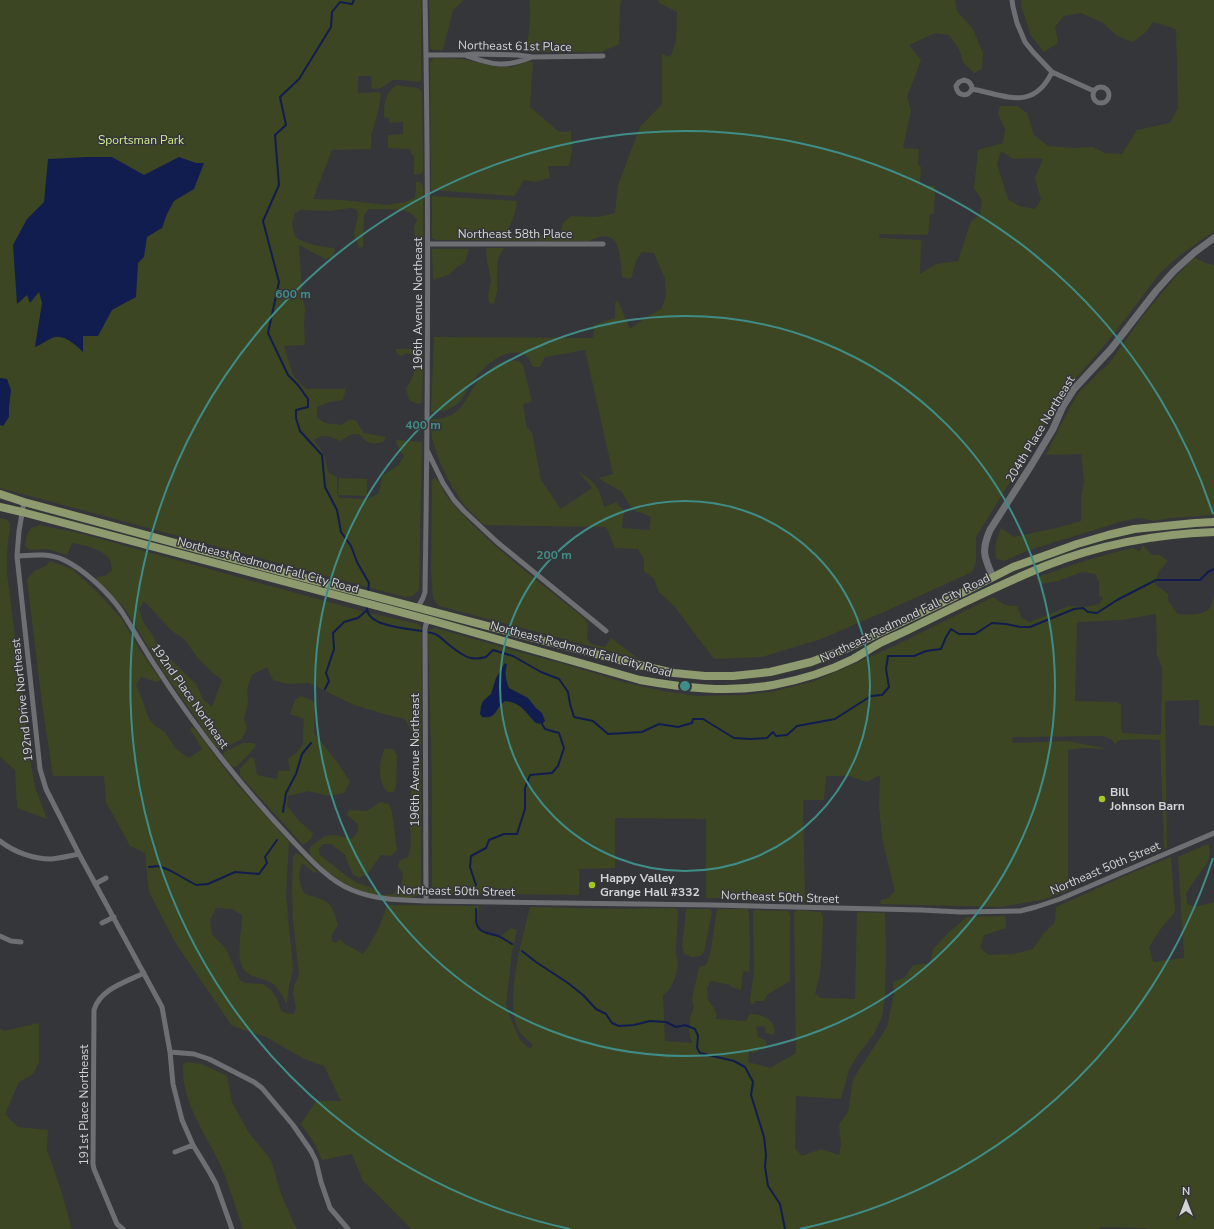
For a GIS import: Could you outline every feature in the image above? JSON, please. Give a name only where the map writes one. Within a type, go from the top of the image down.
[{"type":"main road","name":"Northeast Redmond Fall City Road","points":[[0,494],[24,502],[442,614],[644,666],[705,676],[733,676],[770,672],[811,662],[848,648],[1013,567],[1043,555],[1108,535],[1138,529],[1214,522]]},
{"type":"main road","name":"Northeast Redmond Fall City Road","points":[[0,507],[430,620],[640,680],[672,686],[733,690],[773,685],[814,675],[852,659],[879,644],[998,587],[1046,566],[1080,554],[1110,546],[1165,535],[1214,532]]},
{"type":"main road","points":[[993,577],[998,587]]},
{"type":"main road","points":[[404,613],[418,607]]},
{"type":"main road","points":[[430,620],[435,616],[442,614]]},
{"type":"street","name":"196th Avenue Northeast","points":[[418,607],[425,592],[427,449],[428,244],[425,0]]},
{"type":"street","points":[[1012,0],[1017,23],[1025,42],[1052,72],[1094,91]]},
{"type":"street","name":"Northeast 61st Place","points":[[426,55],[474,54],[533,57],[603,56]]},
{"type":"street","points":[[464,55],[483,62],[499,65],[511,64],[533,57]]},
{"type":"street","points":[[972,89],[1016,98],[1024,98],[1039,90],[1047,81],[1052,72]]},
{"type":"street","name":"204th Place Northeast","points":[[993,577],[986,563],[984,554],[985,542],[990,530],[1053,429],[1074,389],[1111,349],[1156,291],[1174,271],[1195,252],[1214,238]]},
{"type":"street","name":"Northeast 58th Place","points":[[428,244],[603,244]]},
{"type":"street","points":[[427,449],[443,483],[454,500],[464,511],[497,542],[606,631]]},
{"type":"street","name":"192nd Drive Northeast","points":[[24,502],[18,531],[17,556],[40,769],[46,789],[79,854],[162,1007],[177,1105],[193,1145],[216,1184],[232,1229]]},
{"type":"street","name":"192nd Place Northeast","points":[[17,556],[50,555],[62,559],[92,579],[107,594],[122,611],[154,664],[224,762],[276,823],[306,855],[334,880]]},
{"type":"street","name":"196th Avenue Northeast","points":[[426,901],[425,629],[426,624],[430,620]]},
{"type":"street","name":"Northeast 50th Street","points":[[334,880],[350,890],[382,899],[426,901],[714,905],[961,912],[1020,911],[1036,908],[1060,899],[1214,833]]},
{"type":"street","points":[[0,841],[25,855],[38,858],[51,859],[79,854]]},
{"type":"street","points":[[96,884],[106,878]]},
{"type":"street","points":[[102,923],[114,917]]},
{"type":"street","points":[[0,936],[11,941],[21,942]]},
{"type":"street","name":"191st Place Northeast","points":[[123,1229],[117,1224],[94,1170],[93,1164],[94,1010],[99,1000],[106,992],[144,973]]},
{"type":"street","points":[[170,1052],[194,1054],[210,1059],[254,1082],[262,1088],[293,1125],[311,1151],[316,1161],[330,1208],[348,1229]]},
{"type":"street","points":[[175,1152],[193,1145]]},
{"type":"green space","name":"Sportsman Park","points":[[0,0],[421,0],[421,80],[418,82],[393,80],[381,88],[372,89],[371,76],[358,76],[358,93],[379,92],[381,94],[378,112],[371,136],[371,149],[332,150],[313,199],[343,200],[387,205],[404,202],[415,198],[416,182],[420,182],[423,186],[423,239],[415,238],[414,227],[417,219],[408,212],[392,209],[369,209],[364,215],[363,247],[359,248],[354,234],[358,216],[357,210],[351,208],[329,211],[301,210],[295,213],[292,224],[295,237],[314,245],[334,248],[335,252],[332,257],[325,259],[299,245],[302,291],[305,309],[305,345],[284,346],[293,375],[306,389],[346,389],[343,400],[330,402],[317,407],[317,418],[325,423],[341,425],[350,419],[356,421],[364,433],[386,437],[383,442],[375,443],[367,442],[359,434],[350,435],[340,441],[327,436],[321,436],[314,440],[323,454],[329,473],[337,477],[337,493],[339,498],[367,499],[378,494],[383,475],[398,466],[404,456],[397,445],[396,440],[422,442],[419,590],[413,596],[405,597],[0,488]]},
{"type":"green space","points":[[429,0],[464,0],[453,10],[443,50],[433,50],[430,48]]},
{"type":"green space","points":[[529,0],[622,0],[620,5],[619,44],[602,52],[523,52],[529,35]]},
{"type":"green space","points":[[658,0],[955,0],[957,11],[973,29],[983,53],[982,69],[974,73],[963,62],[959,49],[949,35],[935,33],[909,45],[921,60],[907,97],[911,111],[903,148],[919,149],[918,164],[921,167],[920,186],[935,186],[934,214],[930,214],[928,235],[880,234],[879,238],[921,240],[920,274],[936,264],[958,261],[971,221],[980,215],[982,200],[974,188],[978,150],[1003,143],[1005,129],[998,114],[1000,106],[1018,106],[1027,113],[1034,135],[1048,146],[1073,148],[1093,147],[1105,153],[1122,154],[1137,130],[1170,123],[1178,108],[1176,29],[1153,22],[1146,32],[1133,42],[1117,36],[1103,23],[1081,13],[1064,16],[1055,27],[1058,43],[1044,52],[1031,36],[1021,5],[1021,0],[1214,0],[1214,231],[1179,256],[1160,273],[1113,335],[1067,389],[976,537],[976,562],[972,572],[821,639],[762,657],[714,659],[674,606],[659,592],[654,579],[644,571],[644,559],[638,549],[615,548],[606,527],[484,525],[464,505],[453,488],[440,463],[432,438],[431,419],[445,417],[456,412],[478,381],[493,367],[505,361],[519,361],[523,365],[532,402],[523,404],[527,429],[530,429],[530,432],[532,432],[541,480],[561,509],[592,488],[578,471],[589,478],[596,486],[604,507],[616,502],[624,511],[622,528],[649,530],[651,517],[636,512],[628,503],[622,492],[598,478],[613,474],[585,350],[545,357],[540,367],[533,367],[528,357],[520,353],[500,356],[479,374],[457,404],[451,408],[438,412],[431,412],[434,337],[593,338],[594,325],[615,318],[615,303],[618,301],[630,329],[661,309],[666,297],[665,279],[654,253],[642,252],[636,261],[631,279],[622,277],[617,245],[613,239],[607,236],[589,241],[436,240],[432,238],[432,196],[517,201],[515,213],[508,231],[511,235],[560,235],[563,223],[571,216],[599,217],[615,213],[618,185],[640,127],[662,104],[662,54],[670,57],[676,41],[677,12],[659,3]],"holes":[[[1001,151],[1013,159],[1043,159],[1035,178],[1041,200],[1035,209],[1019,206],[1008,199],[997,164]]]},
{"type":"green space","points":[[434,58],[463,59],[497,67],[511,67],[527,62],[533,62],[530,107],[558,131],[571,131],[572,151],[569,166],[548,166],[550,178],[535,182],[524,180],[514,196],[431,190],[430,62]]},
{"type":"green space","points":[[396,85],[418,88],[422,92],[423,171],[420,174],[414,175],[414,157],[409,149],[388,148],[388,135],[403,134],[403,122],[389,123],[389,118],[384,117],[384,108],[387,95]]},
{"type":"green space","points":[[486,248],[504,248],[498,259],[497,291],[494,304],[489,303],[488,295],[491,281]]},
{"type":"green space","points":[[432,249],[469,249],[465,262],[448,275],[433,280]]},
{"type":"green space","points":[[1194,257],[1205,263],[1214,265],[1214,515],[1170,518],[1154,521],[1139,518],[1123,521],[1029,550],[1004,561],[997,559],[995,548],[1001,528],[1014,537],[1081,521],[1081,498],[1084,481],[1081,454],[1046,455],[1078,393],[1111,361],[1142,317]]},
{"type":"green space","points":[[396,349],[421,349],[423,352],[422,403],[417,404],[409,400],[406,389],[415,369],[413,355],[406,353],[401,356],[397,354]]},
{"type":"green space","points":[[339,478],[367,479],[367,496],[338,495]]},
{"type":"green space","points":[[434,478],[440,483],[446,495],[456,507],[475,527],[515,562],[584,618],[588,624],[587,638],[591,644],[605,647],[611,638],[639,659],[439,606],[433,598],[431,571],[432,480]]},
{"type":"green space","points":[[0,518],[7,520],[10,523],[7,549],[7,573],[31,765],[35,787],[47,819],[17,808],[15,770],[0,757]]},
{"type":"green space","points":[[39,525],[79,533],[361,611],[418,624],[421,627],[422,636],[420,747],[412,745],[409,740],[413,734],[405,719],[354,705],[309,683],[286,684],[273,680],[267,667],[252,675],[247,689],[248,703],[244,719],[247,728],[242,739],[221,749],[216,747],[163,671],[125,609],[96,579],[98,577],[105,576],[112,570],[110,560],[107,556],[93,548],[72,543],[67,555],[47,549],[30,550],[25,545],[27,534],[31,528]],"holes":[[[144,601],[172,631],[185,640],[197,657],[222,680],[212,707],[203,699],[196,684],[159,648],[152,634],[143,622],[139,609]]]},
{"type":"green space","points":[[1142,546],[1144,546],[1152,555],[1160,555],[1168,561],[1159,571],[1155,584],[1168,594],[1168,601],[1178,614],[1186,615],[1205,612],[1211,606],[1214,594],[1214,726],[1199,725],[1199,700],[1165,701],[1167,848],[1164,849],[1160,740],[1119,740],[1115,744],[1112,740],[1103,736],[1012,737],[1013,743],[1068,741],[1108,749],[1083,748],[1068,750],[1068,891],[1042,900],[1000,907],[880,904],[881,900],[888,898],[895,891],[882,838],[879,805],[880,775],[867,782],[849,776],[826,776],[824,800],[803,800],[805,901],[706,898],[706,819],[615,818],[615,868],[579,869],[579,895],[437,893],[432,890],[432,780],[429,630],[435,628],[623,682],[663,691],[698,696],[742,695],[771,692],[815,681],[892,647],[993,597],[1005,605],[1017,606],[1022,618],[1030,622],[1068,606],[1085,607],[1099,604],[1103,598],[1099,596],[1099,582],[1095,574],[1082,572],[1058,581],[1040,584],[1036,578],[1108,554],[1133,548],[1138,551],[1141,550]],"holes":[[[1156,614],[1157,655],[1162,668],[1161,734],[1123,733],[1121,729],[1121,705],[1117,702],[1075,701],[1077,622],[1122,620]]]},
{"type":"green space","points":[[50,561],[72,569],[99,594],[121,618],[141,652],[161,680],[157,682],[141,677],[136,685],[148,717],[155,726],[165,732],[175,748],[189,758],[202,749],[190,729],[193,727],[235,782],[289,842],[286,895],[293,970],[289,985],[287,1003],[272,983],[250,975],[243,969],[239,953],[242,915],[232,909],[216,908],[210,921],[212,934],[226,949],[240,980],[245,983],[263,984],[270,989],[277,998],[281,1011],[288,1014],[294,1014],[296,1008],[293,994],[294,986],[299,975],[293,920],[292,890],[293,857],[296,853],[301,855],[317,872],[314,873],[304,864],[301,865],[300,880],[301,887],[305,894],[324,901],[331,906],[338,926],[333,932],[332,941],[336,943],[339,939],[363,954],[377,931],[387,905],[479,906],[478,929],[487,935],[500,937],[511,928],[517,930],[512,952],[506,1004],[520,1040],[530,1049],[533,1045],[518,1029],[514,1017],[513,1003],[519,951],[530,907],[618,909],[675,908],[678,910],[676,952],[678,966],[670,989],[663,995],[665,1041],[692,1043],[689,1032],[690,1018],[694,1007],[692,998],[699,967],[706,965],[710,955],[717,909],[747,909],[749,913],[749,972],[743,971],[741,990],[731,987],[731,985],[711,981],[707,988],[708,1000],[714,1008],[717,1016],[715,1019],[746,1021],[750,1014],[759,1015],[771,1022],[773,1025],[774,1035],[766,1033],[765,1027],[756,1027],[758,1037],[765,1040],[767,1044],[764,1048],[759,1049],[758,1052],[752,1053],[749,1048],[748,1062],[770,1068],[796,1053],[794,913],[797,910],[821,912],[823,917],[820,974],[815,993],[820,998],[855,999],[857,912],[885,913],[885,994],[882,1017],[874,1034],[857,1056],[849,1070],[841,1099],[796,1096],[795,1148],[802,1156],[821,1149],[839,1155],[841,1145],[839,1124],[848,1112],[853,1079],[887,1027],[894,994],[893,982],[905,977],[913,965],[930,963],[933,949],[949,932],[967,917],[1005,916],[1006,928],[984,935],[980,948],[989,955],[1013,954],[1033,949],[1043,934],[1055,922],[1056,907],[1131,873],[1171,857],[1175,912],[1159,931],[1149,947],[1153,962],[1184,958],[1178,857],[1208,844],[1210,850],[1208,862],[1186,894],[1187,904],[1195,907],[1214,902],[1214,1229],[1101,1227],[1099,1229],[411,1229],[363,1181],[352,1154],[322,1160],[314,1142],[301,1124],[316,1101],[341,1101],[324,1066],[304,1059],[266,1037],[232,1026],[175,942],[149,892],[145,853],[130,846],[106,802],[104,776],[53,776],[42,704],[27,579],[34,571],[46,566]]},
{"type":"green space","points":[[301,696],[315,702],[314,733],[338,763],[350,782],[344,793],[329,796],[309,791],[288,796],[287,806],[299,821],[313,833],[311,839],[303,845],[240,776],[240,769],[251,757],[254,758],[257,775],[277,779],[278,771],[290,771],[288,759],[296,753],[303,744],[304,719],[290,714],[295,700]]},
{"type":"green space","points":[[243,743],[253,743],[257,745],[236,767],[234,767],[228,763],[223,755],[224,752]]},
{"type":"green space","points":[[385,749],[393,749],[397,755],[396,787],[394,792],[387,792],[382,783],[380,765]]},
{"type":"green space","points":[[417,754],[420,756],[421,763],[421,893],[409,898],[394,898],[363,892],[328,872],[312,857],[309,850],[311,846],[325,836],[335,835],[351,839],[357,833],[358,824],[347,815],[349,810],[367,811],[380,802],[389,804],[392,812],[397,850],[391,856],[381,855],[368,873],[360,878],[353,875],[345,855],[331,844],[323,844],[319,849],[320,855],[357,883],[370,887],[383,895],[393,894],[402,884],[403,874],[398,867],[399,861],[408,857],[410,851],[411,839],[409,804]]},
{"type":"green space","points":[[687,909],[710,909],[712,912],[704,952],[701,956],[692,957],[684,954],[682,947]]},
{"type":"green space","points":[[753,911],[788,911],[790,916],[790,981],[767,995],[764,1001],[756,1001],[754,1004],[751,1004],[750,999],[754,972]]},
{"type":"green space","points":[[39,1023],[39,1062],[33,1074],[19,1082],[5,1114],[18,1127],[48,1130],[47,1150],[60,1187],[72,1229],[0,1229],[0,1028],[4,1031]]},
{"type":"green space","points":[[188,1062],[202,1064],[227,1076],[232,1102],[249,1133],[271,1160],[281,1194],[295,1226],[298,1229],[243,1229],[223,1170],[195,1115],[186,1091],[183,1078],[183,1064]]},
{"type":"water","points":[[112,157],[144,175],[179,157],[196,163],[204,163],[194,189],[174,201],[162,228],[147,237],[144,257],[138,263],[136,297],[112,310],[98,336],[83,336],[83,352],[69,340],[61,337],[52,338],[35,347],[42,303],[39,292],[30,303],[27,295],[17,304],[13,245],[27,219],[44,202],[48,159]]},
{"type":"water","points":[[0,378],[7,379],[11,390],[9,417],[3,426],[0,425]]},
{"type":"water","points":[[505,663],[507,665],[506,677],[509,688],[528,698],[542,713],[545,721],[542,724],[536,723],[519,706],[505,701],[493,715],[482,717],[480,714],[483,701],[491,694],[496,678]]},
{"type":"waterway","points":[[354,0],[352,4],[340,2],[332,12],[331,27],[299,79],[280,97],[286,125],[275,135],[279,185],[263,221],[279,282],[268,333],[288,375],[298,385],[308,399],[308,407],[296,410],[296,418],[300,431],[322,455],[325,487],[337,510],[341,532],[351,546],[357,562],[369,583],[368,592]]},
{"type":"waterway","points":[[367,606],[368,614],[374,620],[395,627],[435,634],[468,657],[486,657],[493,650],[513,656],[541,672],[559,679],[568,692],[574,717],[593,721],[608,734],[642,732],[659,724],[678,727],[692,723],[693,719],[703,719],[734,738],[750,739],[767,738],[773,732],[776,736],[787,735],[797,726],[835,719],[871,696],[882,695],[889,687],[886,669],[888,656],[914,656],[926,651],[941,649],[951,629],[959,634],[975,634],[992,623],[1030,627],[1074,609],[1083,608],[1088,612],[1097,613],[1117,600],[1156,580],[1200,580],[1208,572],[1214,569]]},
{"type":"waterway","points":[[325,689],[329,681],[326,673],[334,649],[333,633],[344,622],[358,618],[366,611]]},
{"type":"waterway","points":[[476,885],[470,867],[471,856],[486,848],[489,840],[504,834],[517,834],[525,809],[525,788],[530,775],[552,773],[558,766],[564,748],[559,733],[545,729],[542,724]]},
{"type":"waterway","points":[[283,812],[286,793],[296,774],[302,754],[311,743]]},
{"type":"waterway","points":[[149,867],[159,866],[196,885],[208,884],[235,872],[259,874],[267,863],[265,857],[277,840]]},
{"type":"waterway","points":[[476,909],[476,923],[478,928],[486,933],[500,937],[512,944]]},
{"type":"waterway","points":[[522,951],[568,983],[583,995],[596,1009],[606,1014],[612,1023],[619,1026],[634,1025],[650,1021],[666,1022],[676,1027],[685,1025],[695,1029],[698,1036],[697,1048],[700,1053],[734,1061],[745,1067],[753,1082],[751,1095],[764,1137],[766,1155],[765,1167],[768,1186],[780,1204],[785,1229]]},
{"type":"place","name":"Bill Johnson Barn","points":[[1102,799]]},
{"type":"place","name":"Happy Valley Grange Hall #332","points":[[592,885]]}]
